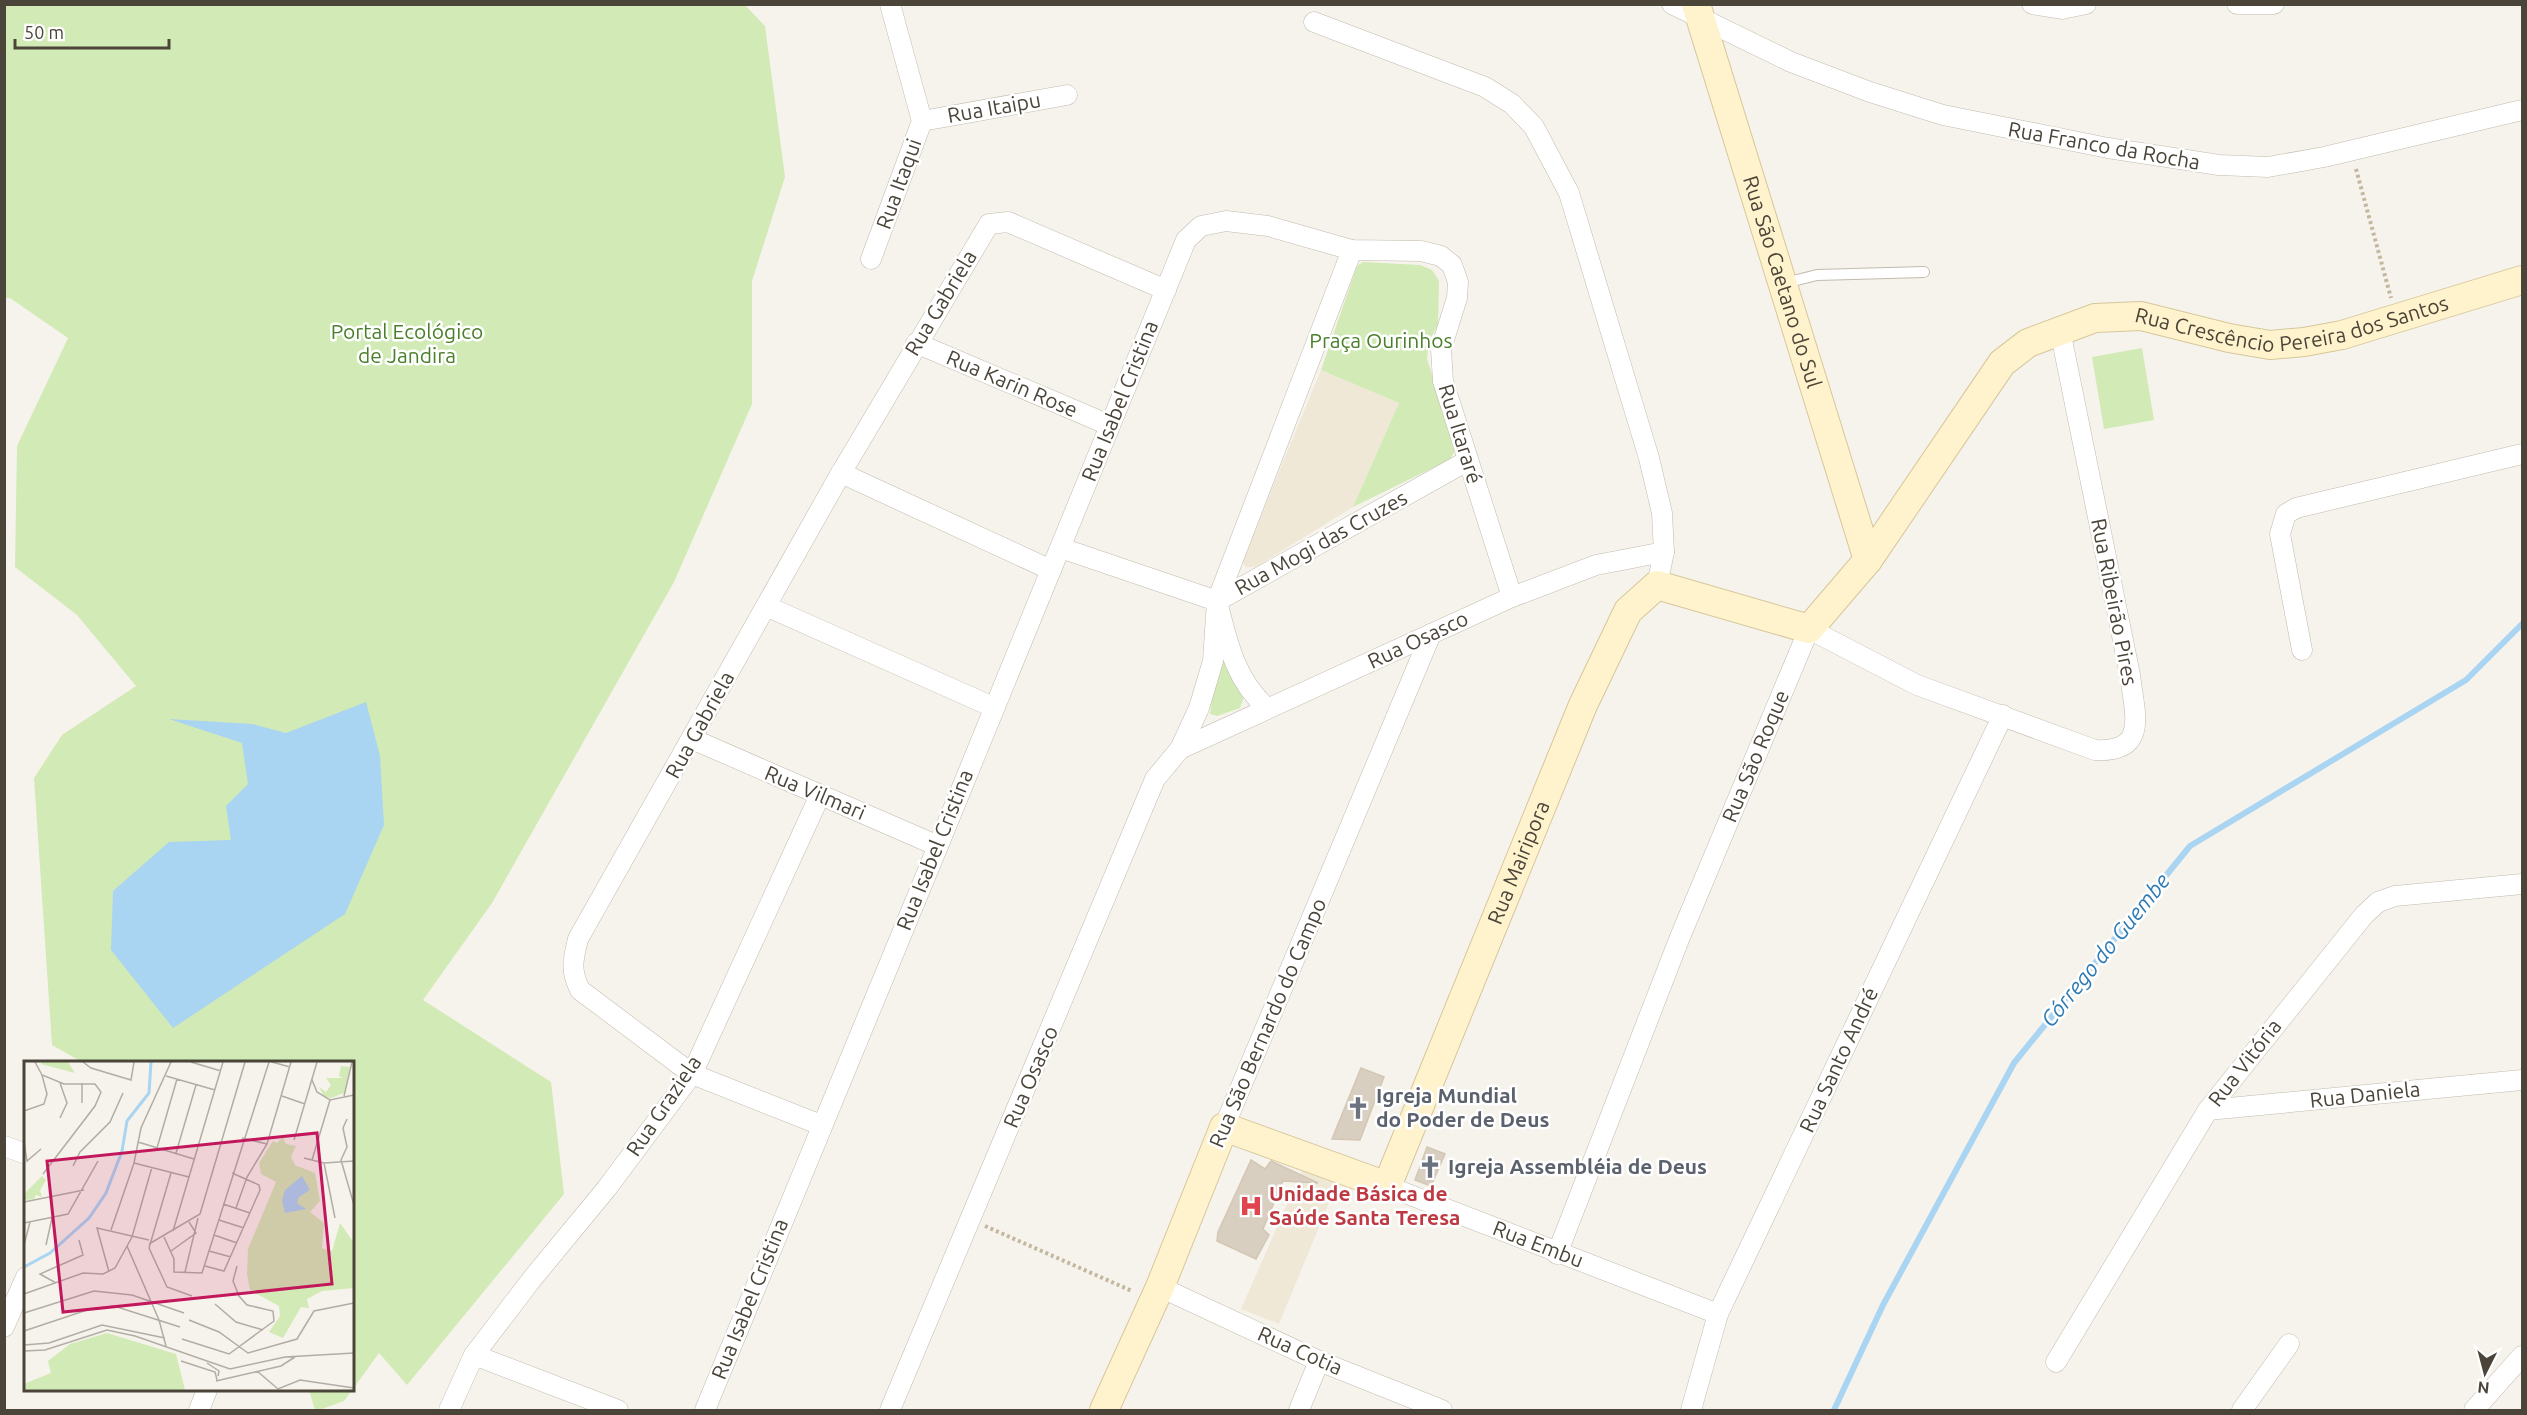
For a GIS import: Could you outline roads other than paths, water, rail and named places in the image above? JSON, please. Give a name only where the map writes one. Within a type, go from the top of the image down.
[{"type":"street","name":"Rua Itaqui","points":[[871,259],[922,121],[890,4]]},
{"type":"street","name":"Rua Franco da Rocha","points":[[1672,4],[1698,11],[1791,62],[1870,92],[1943,115],[2010,130],[2219,165],[2268,168],[2351,151],[2523,110]]},
{"type":"street","points":[[2032,4],[2062,9],[2086,4]]},
{"type":"street","points":[[2237,4],[2274,4]]},
{"type":"street","name":"Rua São Caetano do Sul","points":[[1698,11],[1868,560]]},
{"type":"street","points":[[1314,22],[1485,87],[1512,104],[1534,127],[1569,193],[1649,458],[1662,513],[1664,552],[1657,585],[1809,629]]},
{"type":"street","name":"Rua Itaipu","points":[[922,121],[1067,95]]},
{"type":"street","name":"Rua Isabel Cristina","points":[[705,1410],[1186,240],[1201,226],[1226,221],[1268,226],[1352,250]]},
{"type":"street","name":"Rua Gabriela","points":[[821,1125],[692,1074],[580,990],[573,975],[573,958],[578,939],[841,473],[988,224],[1008,222],[1166,290]]},
{"type":"street","name":"Rua Osasco","points":[[890,1410],[1155,779],[1180,749],[1199,708],[1213,661],[1217,601],[1352,250]]},
{"type":"street","name":"Rua Itararé","points":[[1352,250],[1421,251],[1441,256],[1452,265],[1458,282],[1457,298],[1442,349],[1440,361],[1443,381],[1512,597]]},
{"type":"street","name":"Rua Crescêncio Pereira dos Santos","points":[[2060,330],[2095,318],[2141,316],[2229,338],[2270,345],[2342,335],[2523,280]]},
{"type":"street","name":"Rua São Roque","points":[[1557,1254],[1680,937],[1809,629],[1868,560],[2002,363],[2028,343],[2060,330]]},
{"type":"street","name":"Rua Ribeirão Pires","points":[[1809,629],[1917,685],[2096,750],[2111,751],[2130,741],[2134,732],[2130,675],[2060,330]]},
{"type":"street","name":"Rua Karin Rose","points":[[916,343],[1108,425]]},
{"type":"street","points":[[2302,650],[2280,534],[2286,514],[2296,508],[2523,454]]},
{"type":"street","name":"Rua Mogi das Cruzes","points":[[1267,708],[1252,695],[1242,678],[1217,601],[1467,461]]},
{"type":"street","points":[[841,473],[1051,570]]},
{"type":"street","points":[[1061,548],[1217,601]]},
{"type":"street","name":"Rua Osasco","points":[[1180,749],[1512,597],[1596,565],[1664,552]]},
{"type":"street","name":"Rua Mairipora","points":[[1387,1186],[1583,705],[1628,611],[1657,585]]},
{"type":"street","points":[[766,606],[993,707]]},
{"type":"street","name":"Rua São Bernardo do Campo","points":[[1104,1410],[1156,1293],[1431,634]]},
{"type":"street","name":"Rua Santo André","points":[[1691,1410],[1718,1314],[2003,715]]},
{"type":"street","name":"Rua Vilmari","points":[[692,740],[938,846]]},
{"type":"street","name":"Rua Graziela","points":[[449,1410],[474,1355],[532,1279],[607,1188],[692,1074],[820,795]]},
{"type":"street","name":"Rua Vitória","points":[[2056,1362],[2208,1110],[2352,927],[2378,902],[2395,896],[2523,884]]},
{"type":"street","name":"Rua Daniela","points":[[2208,1110],[2523,1080]]},
{"type":"street","name":"Rua Embu","points":[[1224,1127],[1387,1186],[1557,1254],[1718,1314]]},
{"type":"street","points":[[4,1146],[24,1153]]},
{"type":"street","points":[[4,1327],[24,1282]]},
{"type":"street","name":"Rua Cotia","points":[[1156,1293],[1442,1410]]},
{"type":"street","points":[[2242,1410],[2289,1344]]},
{"type":"street","points":[[474,1355],[618,1410]]},
{"type":"street","points":[[2474,1410],[2523,1356]]},
{"type":"street","points":[[1299,1410],[1319,1361]]},
{"type":"street","points":[[199,1410],[206,1391]]},
{"type":"lane","points":[[1781,284],[1817,275],[1924,272]]},
{"type":"water","points":[[366,702],[380,756],[384,825],[345,914],[173,1028],[111,950],[113,891],[169,842],[231,840],[226,806],[248,784],[242,743],[169,719],[252,724],[286,733]]},
{"type":"waterway","name":"Córrego do Guembe","points":[[1834,1410],[1883,1305],[2014,1063],[2190,846],[2466,680],[2522,624]]},
{"type":"place","name":"Igreja Mundial do Poder de Deus","points":[[1358,1108]]},
{"type":"place","name":"Igreja Assembléia de Deus","points":[[1430,1167]]},
{"type":"place","name":"Unidade Básica de Saúde Santa Teresa","points":[[1251,1206]]},
{"type":"park label","name":"Praça Ourinhos","points":[[1381,341]]},
{"type":"park label","name":"Portal Ecológico de Jandira","points":[[407,344]]}]
